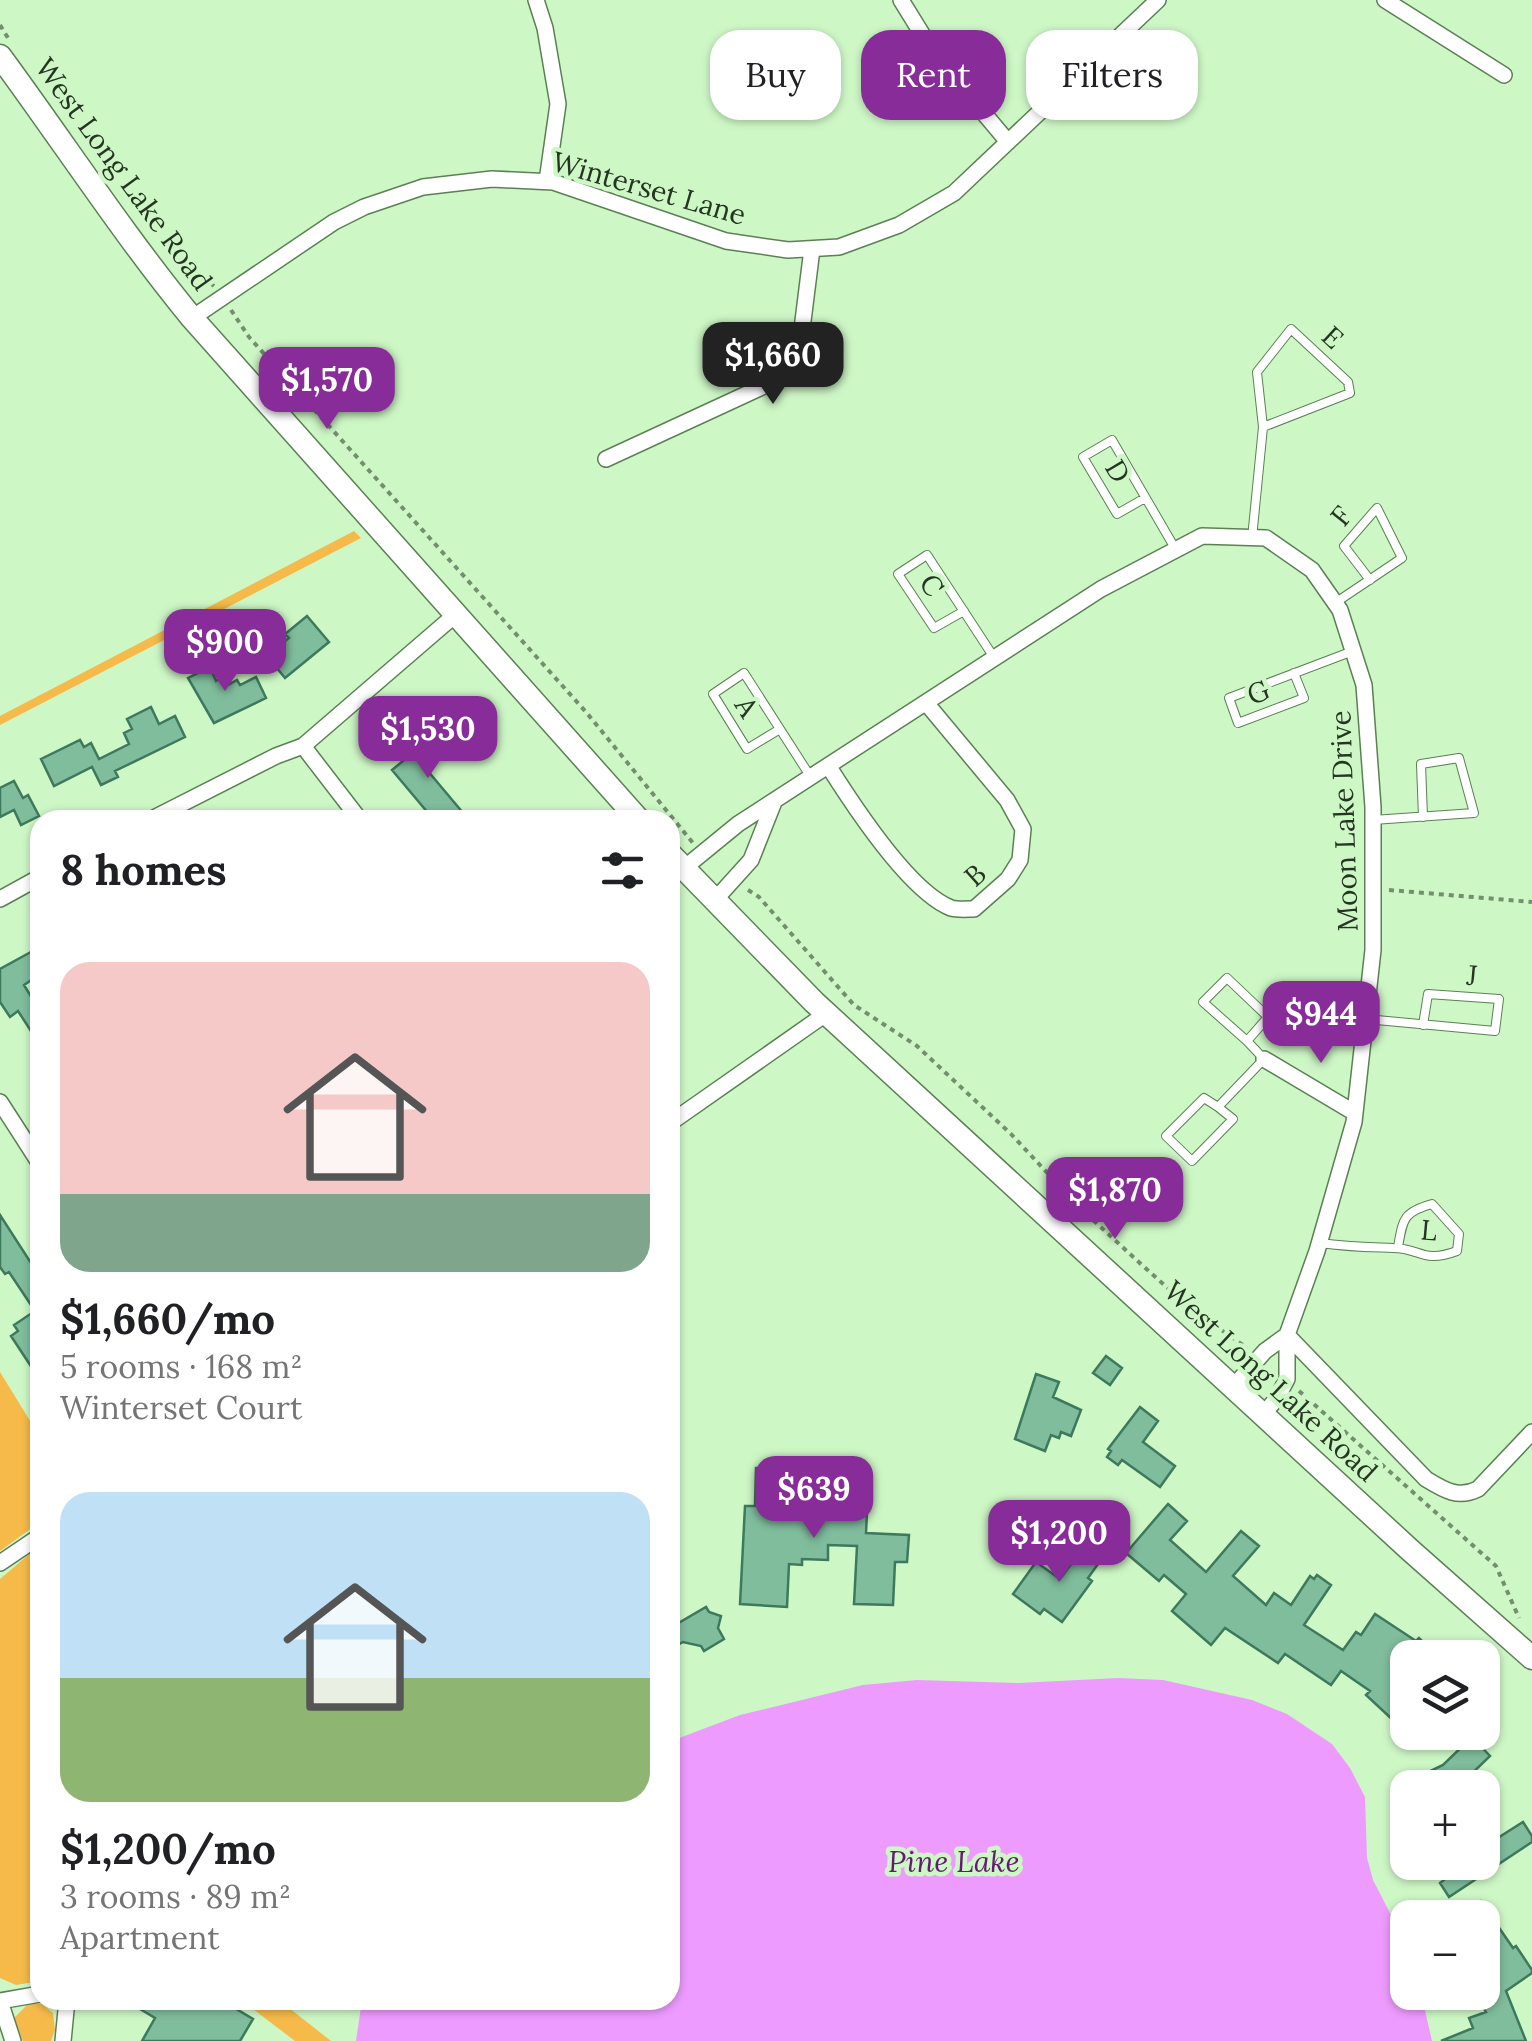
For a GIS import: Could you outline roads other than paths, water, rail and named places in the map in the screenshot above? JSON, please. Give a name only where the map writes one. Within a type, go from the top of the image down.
[{"type":"main road","name":"West Long Lake Road","points":[[0,56],[136,249],[192,318],[631,810]]},
{"type":"main road","name":"West Long Lake Road","points":[[680,864],[827,1013],[1532,1658]]},
{"type":"street","points":[[536,0],[546,28],[558,104],[546,182]]},
{"type":"street","points":[[901,0],[935,55],[1008,142]]},
{"type":"street","name":"Winterset Lane","points":[[192,318],[334,222],[364,207],[422,187],[492,179],[546,182],[595,194],[670,224],[726,240],[788,250],[839,248],[899,225],[954,193],[1158,0]]},
{"type":"street","points":[[1385,0],[1504,75]]},
{"type":"street","points":[[606,458],[764,386],[802,329],[812,249]]},
{"type":"street","name":"Moon Lake Drive","points":[[680,859],[829,768],[1101,589],[1202,536],[1266,538],[1312,570],[1335,603],[1364,685],[1373,820],[1374,950],[1356,1113],[1320,1243],[1287,1335],[1287,1379],[1263,1415]]},
{"type":"street","points":[[170,810],[302,746],[455,615]]},
{"type":"street","name":"B","points":[[829,768],[867,825],[921,886],[952,908],[974,909],[1008,879],[1020,860],[1023,829],[1006,800],[926,704]]},
{"type":"street","points":[[302,746],[352,810]]},
{"type":"street","points":[[714,901],[751,860],[774,802]]},
{"type":"street","points":[[0,899],[30,882]]},
{"type":"street","points":[[680,1116],[827,1013]]},
{"type":"street","points":[[1264,1059],[1356,1113]]},
{"type":"street","points":[[0,1102],[30,1148]]},
{"type":"street","points":[[1287,1335],[1415,1468],[1445,1491],[1468,1494],[1478,1489],[1532,1432]]},
{"type":"street","name":"Moon Lake Drive","points":[[1233,1387],[1266,1350],[1287,1335]]},
{"type":"street","points":[[0,1563],[30,1543]]},
{"type":"street","points":[[13,2041],[0,2001],[30,1996]]},
{"type":"street","points":[[62,2041],[66,2010]]},
{"type":"lane","name":"E","points":[[1252,538],[1263,427],[1257,372],[1291,329],[1348,382],[1350,394],[1263,427]]},
{"type":"lane","name":"D","points":[[1145,498],[1118,514],[1084,458],[1112,440],[1176,550]]},
{"type":"lane","name":"F","points":[[1335,603],[1370,580],[1402,558],[1376,508],[1344,546],[1370,580]]},
{"type":"lane","name":"C","points":[[964,611],[934,628],[898,574],[927,554],[964,611],[995,659]]},
{"type":"lane","name":"G","points":[[1294,673],[1304,698],[1238,724],[1229,698],[1294,673],[1353,651]]},
{"type":"lane","name":"A","points":[[780,729],[747,749],[713,694],[744,673],[812,778]]},
{"type":"lane","points":[[1373,820],[1422,817],[1474,813],[1459,758],[1421,764],[1422,817]]},
{"type":"lane","points":[[1218,1106],[1264,1059],[1203,1002],[1226,978],[1268,1017],[1247,1041]]},
{"type":"lane","name":"J","points":[[1366,1020],[1494,1031],[1500,1000],[1428,994],[1423,1024]]},
{"type":"lane","points":[[1204,1098],[1218,1106],[1234,1119],[1192,1161],[1166,1136],[1204,1098]]},
{"type":"lane","name":"L","points":[[1320,1243],[1362,1250],[1398,1247],[1418,1256],[1441,1257],[1456,1251],[1459,1234],[1432,1204],[1414,1209],[1403,1220],[1398,1247]]},
{"type":"water","name":"Pine Lake","points":[[917,1680],[1163,1680],[1252,1700],[1287,1714],[1332,1744],[1365,1797],[1367,1858],[1390,1913],[1390,2010],[1425,2010],[1432,2041],[356,2041],[361,2010],[680,2010],[680,1738],[740,1715],[863,1685]]}]
